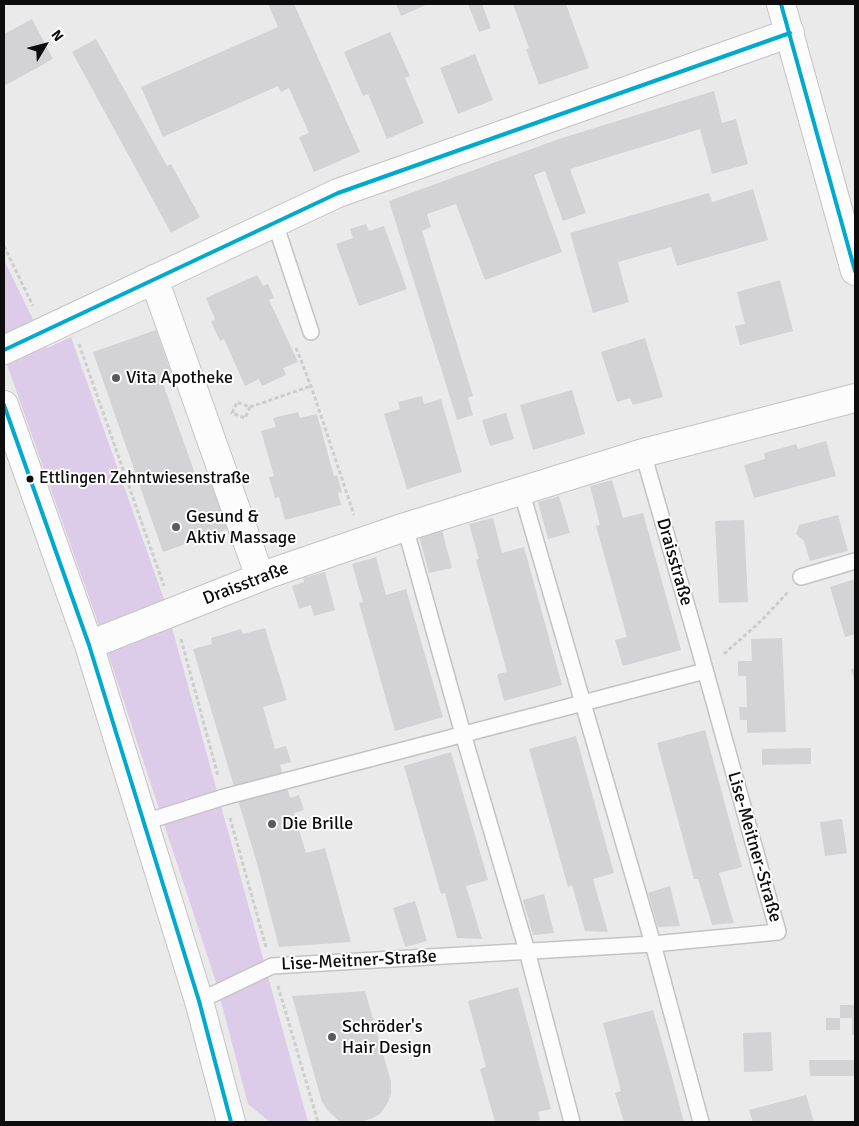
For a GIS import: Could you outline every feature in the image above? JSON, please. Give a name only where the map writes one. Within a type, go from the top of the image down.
[{"type":"street","points":[[781,4],[855,271]]},
{"type":"street","points":[[4,350],[338,193],[790,33]]},
{"type":"street","points":[[154,279],[260,577]]},
{"type":"street","name":"Draisstraße","points":[[89,645],[260,577],[405,527],[643,453],[855,398]]},
{"type":"street","points":[[4,405],[89,645],[199,1001],[231,1122]]},
{"type":"lane","points":[[275,223],[311,332]]},
{"type":"lane","name":"Draisstraße","points":[[643,453],[705,671]]},
{"type":"lane","points":[[521,490],[654,944],[701,1122]]},
{"type":"lane","points":[[405,527],[463,734],[527,951],[572,1122]]},
{"type":"lane","points":[[801,577],[855,560]]},
{"type":"lane","points":[[144,822],[224,797],[705,671]]},
{"type":"lane","name":"Lise-Meitner-Straße","points":[[199,1001],[272,966],[654,944],[778,932],[705,671]]},
{"type":"path","points":[[4,246],[45,330]]},
{"type":"path","points":[[70,319],[173,612],[272,966],[318,1122]]},
{"type":"path","points":[[294,343],[311,386],[363,542]]},
{"type":"path","points":[[250,407],[245,418],[232,413],[237,402],[250,407],[311,386]]},
{"type":"path","points":[[705,671],[762,620],[801,577]]},
{"type":"shaded area","points":[[4,260],[47,348],[71,337],[165,602],[308,1122],[270,1122],[248,1104],[215,979],[97,620],[4,356]]},
{"type":"building","points":[[268,4],[294,4],[360,152],[314,172],[299,137],[309,133],[289,88],[281,92],[278,86],[163,137],[141,87],[278,27]]},
{"type":"building","points":[[396,4],[428,4],[401,16]]},
{"type":"building","points":[[468,4],[482,4],[491,28],[479,32]]},
{"type":"building","points":[[513,4],[566,4],[589,68],[539,85],[526,49],[529,48]]},
{"type":"building","points":[[32,19],[53,59],[6,85],[4,81],[4,34]]},
{"type":"building","points":[[390,32],[410,76],[405,78],[424,123],[387,139],[368,94],[363,96],[344,52]]},
{"type":"building","points":[[96,39],[167,166],[171,164],[200,217],[171,233],[72,52]]},
{"type":"building","points":[[475,54],[493,100],[458,114],[440,68]]},
{"type":"building","points":[[714,91],[722,123],[736,119],[748,164],[712,174],[700,129],[570,169],[586,213],[563,221],[545,171],[534,175],[562,252],[485,280],[456,204],[427,214],[431,227],[422,231],[473,396],[468,398],[473,415],[457,420],[389,201],[559,139]]},
{"type":"building","points":[[753,189],[768,240],[677,266],[671,247],[618,262],[629,302],[593,313],[570,233],[709,193],[712,202]]},
{"type":"building","points":[[366,224],[369,231],[384,226],[407,289],[359,306],[336,244],[353,238],[350,229]]},
{"type":"building","points":[[257,275],[263,286],[268,284],[274,298],[269,300],[298,362],[283,368],[286,375],[262,386],[259,379],[245,386],[224,339],[220,341],[211,322],[215,319],[206,298]]},
{"type":"building","points":[[780,280],[793,331],[740,345],[735,326],[745,324],[737,292]]},
{"type":"building","points":[[156,330],[173,378],[162,381],[199,485],[211,481],[228,529],[163,552],[93,352]]},
{"type":"building","points":[[645,338],[663,397],[633,405],[630,398],[617,402],[601,352]]},
{"type":"building","points":[[572,390],[585,434],[533,450],[520,405]]},
{"type":"building","points":[[422,396],[424,404],[441,399],[462,472],[407,489],[384,414],[400,409],[398,402]]},
{"type":"building","points":[[298,412],[300,418],[317,414],[334,476],[337,475],[342,492],[338,493],[341,505],[285,520],[279,497],[275,498],[269,477],[274,476],[261,431],[276,427],[273,418]]},
{"type":"building","points":[[506,413],[514,439],[490,446],[482,420]]},
{"type":"building","points":[[826,441],[836,476],[754,498],[744,465],[765,459],[764,453],[796,444],[798,449]]},
{"type":"building","points":[[612,480],[623,518],[643,513],[681,650],[623,666],[615,640],[627,637],[596,526],[600,525],[590,486]]},
{"type":"building","points":[[559,496],[570,533],[548,539],[538,502]]},
{"type":"building","points":[[838,515],[848,551],[810,561],[804,541],[796,534],[799,525]]},
{"type":"building","points":[[493,518],[502,553],[524,547],[562,685],[504,701],[497,674],[507,672],[476,560],[479,559],[469,524]]},
{"type":"building","points":[[744,520],[748,602],[719,603],[715,521]]},
{"type":"building","points":[[442,530],[452,568],[429,573],[419,536]]},
{"type":"building","points":[[376,557],[386,595],[406,589],[443,717],[395,731],[359,603],[363,602],[352,564]]},
{"type":"building","points":[[325,572],[335,610],[314,616],[311,605],[299,609],[292,586],[304,582],[303,578]]},
{"type":"building","points":[[855,579],[855,634],[845,637],[830,587]]},
{"type":"building","points":[[265,628],[287,700],[263,707],[275,749],[286,746],[291,762],[280,765],[290,798],[299,795],[304,810],[294,813],[306,853],[325,848],[351,942],[279,947],[258,867],[193,649],[212,644],[211,638],[241,629],[243,634]]},
{"type":"building","points":[[782,638],[786,732],[747,733],[747,720],[740,720],[739,707],[747,707],[746,676],[738,676],[738,661],[752,661],[751,639]]},
{"type":"building","points":[[855,668],[855,683],[851,669]]},
{"type":"building","points":[[705,730],[742,867],[719,873],[734,923],[712,925],[698,879],[694,879],[657,743]]},
{"type":"building","points":[[576,736],[614,873],[593,879],[608,932],[585,931],[572,885],[568,887],[529,749]]},
{"type":"building","points":[[811,748],[811,764],[762,765],[762,749]]},
{"type":"building","points":[[451,752],[488,880],[466,886],[482,939],[457,938],[445,893],[441,894],[404,766]]},
{"type":"building","points":[[842,819],[847,853],[825,856],[820,822]]},
{"type":"building","points":[[670,886],[680,926],[658,927],[648,893]]},
{"type":"building","points":[[544,894],[554,933],[533,935],[523,900]]},
{"type":"building","points":[[415,901],[427,941],[405,947],[393,908]]},
{"type":"building","points":[[518,987],[551,1109],[538,1112],[540,1120],[531,1122],[495,1122],[480,1069],[486,1067],[468,1001]]},
{"type":"building","points":[[365,991],[391,1082],[391,1094],[380,1114],[373,1118],[360,1122],[339,1121],[322,1102],[292,996]]},
{"type":"building","points":[[840,1005],[855,1005],[855,1035],[852,1035],[852,1018],[840,1018]]},
{"type":"building","points":[[653,1010],[684,1122],[624,1122],[615,1093],[621,1091],[603,1023]]},
{"type":"building","points":[[826,1018],[840,1018],[840,1030],[826,1030]]},
{"type":"building","points":[[771,1032],[773,1071],[744,1072],[743,1033]]},
{"type":"building","points":[[809,1060],[855,1060],[855,1076],[810,1076]]},
{"type":"building","points":[[806,1095],[814,1122],[753,1122],[749,1110]]},
{"type":"transit line","points":[[781,4],[855,271]]},
{"type":"transit line","points":[[4,350],[338,193],[790,33]]},
{"type":"transit line","points":[[4,405],[89,645],[199,1001],[231,1122]]},
{"type":"place","name":"Vita Apotheke","points":[[116,378]]},
{"type":"place","name":"Ettlingen Zehntwiesenstraße","points":[[30,479]]},
{"type":"place","name":"Gesund & Aktiv Massage","points":[[176,527]]},
{"type":"place","name":"Die Brille","points":[[272,824]]},
{"type":"place","name":"Schröder's Hair Design","points":[[332,1037]]}]
